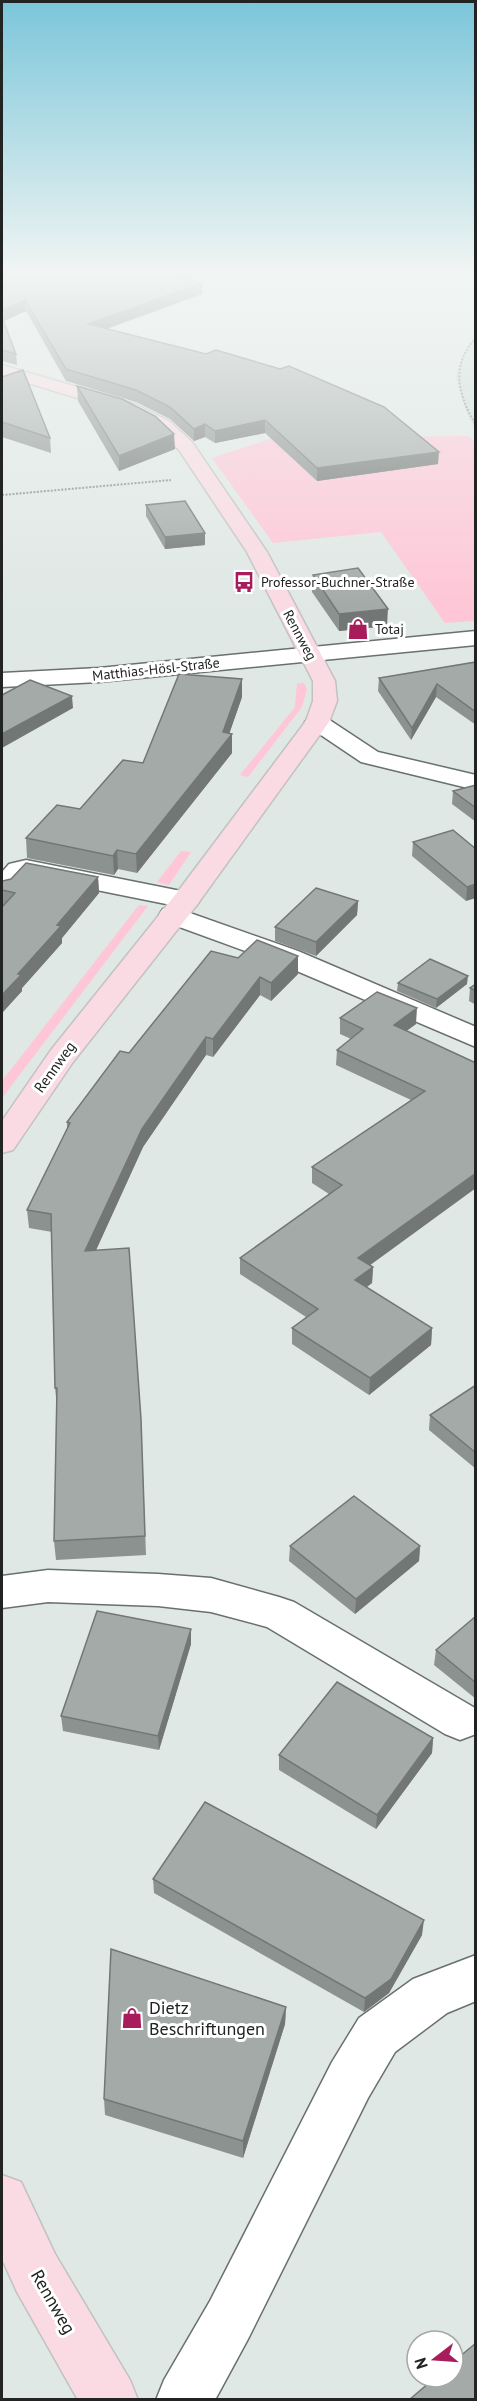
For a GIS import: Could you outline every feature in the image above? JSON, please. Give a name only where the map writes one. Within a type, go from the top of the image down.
[{"type":"main road","name":"Rennweg","points":[[6,1128],[179,908],[317,722],[325,701],[324,681],[257,552],[175,434],[148,415],[47,383]]},
{"type":"main road","name":"Rennweg","points":[[2,2201],[36,2273],[110,2400]]},
{"type":"street","name":"Matthias-Hösl-Straße","points":[[2,680],[33,670],[84,676],[476,638]]},
{"type":"street","points":[[75,654],[84,676]]},
{"type":"street","points":[[317,722],[370,757],[476,783]]},
{"type":"street","points":[[2,888],[18,870],[26,868],[179,908],[240,937],[353,983],[476,1038]]},
{"type":"street","points":[[2,1592],[48,1586],[158,1590],[211,1595],[279,1614],[460,1721]]},
{"type":"street","points":[[184,2400],[229,2320],[350,2080],[377,2035],[430,1996],[476,1978]]},
{"type":"path","points":[[459,383],[459,394],[476,425]]},
{"type":"path","points":[[2,495],[206,477]]},
{"type":"shaded area","points":[[457,383],[475,383],[475,429],[467,414]]},
{"type":"shaded area","points":[[469,436],[476,443],[475,621],[445,623],[381,532],[273,543],[212,458],[273,438]]},
{"type":"shaded area","points":[[297,683],[304,683],[307,689],[302,707],[248,777],[240,775],[295,707]]},
{"type":"shaded area","points":[[181,851],[191,852],[169,885],[157,882]]},
{"type":"shaded area","points":[[139,905],[148,906],[2,1098],[2,1081]]},
{"type":"building","points":[[2,383],[28,383],[50,438],[2,422]]},
{"type":"building","points":[[113,383],[328,383],[384,407],[439,452],[317,468],[265,420],[215,431],[205,424],[194,429],[170,407],[136,390]]},
{"type":"building","points":[[77,386],[122,399],[155,416],[174,434],[119,456]]},
{"type":"building","points":[[185,501],[205,533],[165,537],[146,505]]},
{"type":"building","points":[[358,568],[388,609],[339,614],[313,575]]},
{"type":"building","points":[[476,662],[476,712],[437,684],[412,728],[379,678]]},
{"type":"building","points":[[179,674],[242,679],[223,732],[232,734],[136,854],[117,850],[113,856],[26,838],[57,805],[80,809],[123,760],[143,763]]},
{"type":"building","points":[[30,680],[72,696],[2,734],[2,695]]},
{"type":"building","points":[[476,785],[476,808],[453,791]]},
{"type":"building","points":[[453,830],[476,849],[476,884],[467,887],[413,842]]},
{"type":"building","points":[[26,863],[98,877],[57,925],[61,926],[2,995],[2,907],[15,893],[2,890],[2,881],[11,879]]},
{"type":"building","points":[[316,888],[358,901],[316,942],[275,927]]},
{"type":"building","points":[[257,940],[298,956],[271,983],[260,977],[213,1039],[206,1037],[142,1129],[85,1251],[129,1248],[141,1419],[145,1536],[54,1541],[57,1388],[55,1388],[51,1214],[27,1210],[70,1123],[67,1122],[120,1051],[129,1053],[211,951],[238,958]]},
{"type":"building","points":[[430,959],[468,976],[437,999],[398,983]]},
{"type":"building","points":[[377,992],[417,1008],[394,1025],[476,1063],[476,1173],[358,1258],[373,1267],[355,1280],[432,1328],[370,1378],[292,1328],[318,1309],[240,1258],[342,1185],[312,1167],[425,1091],[337,1050],[363,1029],[340,1018]]},
{"type":"building","points":[[476,1385],[476,1453],[430,1415]]},
{"type":"building","points":[[354,1496],[420,1546],[356,1599],[290,1546]]},
{"type":"building","points":[[97,1611],[191,1629],[158,1736],[61,1716]]},
{"type":"building","points":[[476,1616],[476,1683],[436,1650]]},
{"type":"building","points":[[337,1682],[433,1738],[377,1815],[279,1755]]},
{"type":"building","points":[[205,1802],[424,1920],[391,1979],[365,1998],[153,1879]]},
{"type":"building","points":[[111,1949],[286,2007],[243,2141],[104,2099]]},
{"type":"building","points":[[476,2343],[476,2400],[409,2400],[422,2389],[465,2389],[465,2352]]},
{"type":"place","name":"Professor-Buchner-Straße","points":[[244,582]]},
{"type":"place","name":"Totaj","points":[[358,629]]},
{"type":"place","name":"Dietz Beschriftungen","points":[[132,2018]]}]
